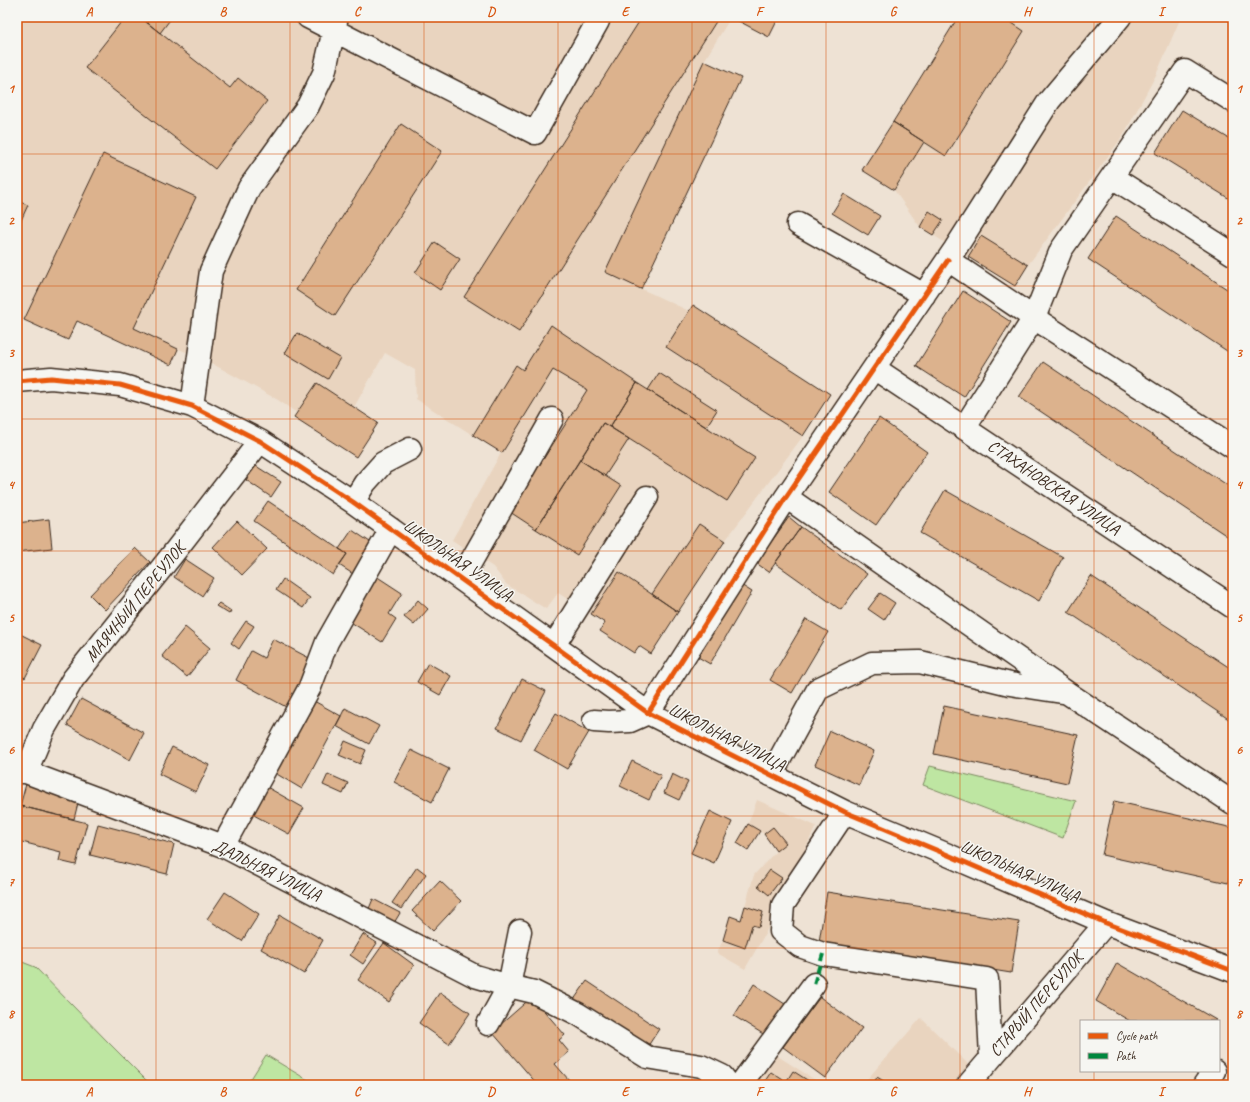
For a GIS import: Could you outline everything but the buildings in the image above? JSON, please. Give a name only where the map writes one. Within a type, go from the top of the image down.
[{"type":"street","points":[[308,17],[335,24],[535,133],[598,21]]},
{"type":"street","points":[[594,721],[630,721],[648,713],[786,497],[948,260],[1049,101],[1120,17]]},
{"type":"street","points":[[192,406],[210,271],[249,188],[308,106],[324,73],[335,24]]},
{"type":"street","points":[[964,428],[1034,318],[1062,250],[1185,71],[1233,101]]},
{"type":"street","points":[[1112,176],[1233,254]]},
{"type":"street","points":[[798,224],[924,295]]},
{"type":"street","points":[[948,260],[1233,448]]},
{"type":"street","name":"СТАХАНОВСКАЯ УЛИЦА","points":[[874,368],[1233,607]]},
{"type":"street","name":"ШКОЛЬНАЯ УЛИЦА","points":[[17,381],[51,378],[120,385],[192,406],[260,441],[353,502],[648,713],[845,812],[1106,923],[1233,971]]},
{"type":"street","points":[[461,579],[552,419]]},
{"type":"street","name":"МАЯЧНЫЙ ПЕРЕУЛОК","points":[[22,772],[44,729],[73,679],[172,555],[260,441]]},
{"type":"street","points":[[353,502],[365,483],[383,464],[410,449]]},
{"type":"street","points":[[554,645],[647,496]]},
{"type":"street","points":[[786,497],[1069,694],[1233,803]]},
{"type":"street","points":[[224,846],[310,687],[327,642],[391,529]]},
{"type":"street","points":[[771,775],[818,689],[872,663],[920,662],[1010,684],[1069,694]]},
{"type":"street","name":"ДАЛЬНЯЯ УЛИЦА","points":[[22,772],[224,846],[475,976],[534,992],[578,1014],[647,1057],[701,1066],[722,1076],[728,1085]]},
{"type":"street","points":[[845,812],[783,905],[781,931],[800,946],[823,954],[988,979],[991,1057]]},
{"type":"street","name":"СТАРЫЙ ПЕРЕУЛОК","points":[[968,1085],[1106,923]]},
{"type":"street","points":[[488,1024],[509,986],[520,931]]},
{"type":"street","points":[[740,1085],[814,984]]},
{"type":"street","points":[[1204,1085],[1214,1072]]},
{"type":"shaded area","points":[[17,17],[731,17],[704,61],[605,272],[689,311],[666,348],[803,436],[725,541],[678,612],[620,572],[591,614],[558,593],[546,609],[506,584],[493,567],[452,540],[501,453],[416,399],[415,370],[385,353],[354,407],[378,423],[356,457],[294,417],[297,413],[278,400],[211,363],[179,349],[171,365],[77,321],[68,340],[24,320],[17,320]]},
{"type":"shaded area","points":[[1003,17],[1181,17],[1156,75],[1123,136],[1028,265],[1015,286],[920,227],[894,190],[924,142],[947,156],[1024,31]]},
{"type":"shaded area","points":[[757,800],[816,826],[765,934],[745,969],[717,953],[723,940],[730,916],[741,920],[754,875],[776,851],[764,834],[748,824]]},
{"type":"shaded area","points":[[921,1018],[970,1066],[952,1085],[862,1085]]},
{"type":"shaded area","points":[[773,1053],[823,1085],[752,1085]]},
{"type":"green space","points":[[930,766],[1076,801],[1063,838],[923,785]]},
{"type":"green space","points":[[17,960],[35,967],[151,1085],[17,1085]]},
{"type":"green space","points":[[266,1055],[316,1085],[247,1085]]},
{"type":"marked path","points":[[814,984],[823,954]]},
{"type":"cycle path","points":[[648,713],[786,497],[948,260]]},
{"type":"cycle path","points":[[17,381],[51,378],[120,385],[192,406],[260,441],[353,502],[648,713],[845,812],[1106,923],[1233,971]]}]
